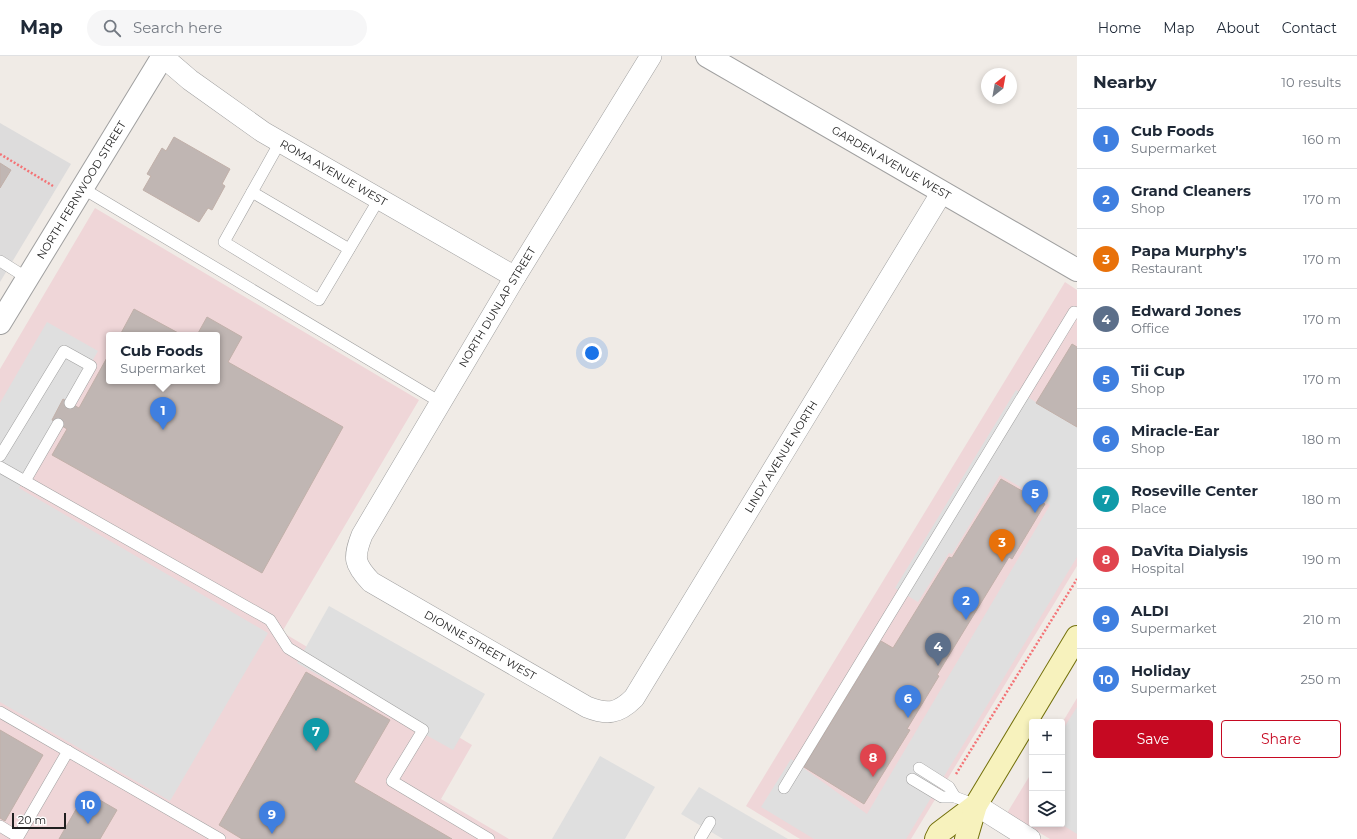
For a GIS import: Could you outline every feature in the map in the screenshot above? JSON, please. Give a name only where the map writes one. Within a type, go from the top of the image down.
[{"type":"main road","points":[[966,839],[976,805],[1077,637]]},
{"type":"main road","points":[[936,839],[939,833],[976,805]]},
{"type":"street","name":"ROMA AVENUE WEST","points":[[162,56],[190,80],[280,142],[515,277]]},
{"type":"street","name":"NORTH FERNWOOD STREET","points":[[0,323],[162,56]]},
{"type":"street","name":"NORTH DUNLAP STREET","points":[[356,563],[356,550],[362,535],[515,277],[651,56]]},
{"type":"street","name":"GARDEN AVENUE WEST","points":[[707,56],[1077,270]]},
{"type":"street","name":"LINDY AVENUE NORTH","points":[[612,712],[625,707],[634,698],[942,192]]},
{"type":"street","name":"DIONNE STREET WEST","points":[[356,563],[371,582],[587,707],[601,712],[612,712]]},
{"type":"street","points":[[976,805],[1030,839]]},
{"type":"lane","points":[[280,142],[224,242],[319,300],[379,199]]},
{"type":"lane","points":[[82,188],[440,402]]},
{"type":"lane","points":[[252,192],[349,249]]},
{"type":"lane","points":[[0,261],[27,278]]},
{"type":"lane","points":[[784,788],[1074,312],[1077,313]]},
{"type":"lane","points":[[0,456],[64,351],[91,366],[70,403]]},
{"type":"lane","points":[[25,481],[58,424]]},
{"type":"lane","points":[[0,467],[270,620],[288,648],[423,730],[392,781],[489,839]]},
{"type":"lane","points":[[0,712],[220,839]]},
{"type":"lane","points":[[0,826],[18,837],[68,751]]},
{"type":"lane","points":[[919,768],[949,787],[955,797]]},
{"type":"lane","points":[[912,779],[942,797],[955,797],[976,805]]},
{"type":"lane","points":[[700,839],[710,822]]},
{"type":"path","points":[[0,154],[53,186]]},
{"type":"path","points":[[949,787],[1077,579]]},
{"type":"shaded area","points":[[0,123],[71,164],[0,282]]},
{"type":"shaded area","points":[[95,208],[419,400],[282,632],[472,745],[441,799],[509,839],[0,839],[0,369]]},
{"type":"shaded area","points":[[1065,282],[1077,290],[1077,566],[911,839],[800,839],[746,806]]},
{"type":"shaded area","points":[[47,322],[98,351],[19,488],[268,633],[170,801],[0,702],[0,403]]},
{"type":"shaded area","points":[[1016,390],[1077,427],[1077,557],[906,839],[814,839],[761,807],[791,759],[867,814],[1050,505],[1000,475],[952,554],[949,553],[918,602],[895,588]]},
{"type":"shaded area","points":[[329,606],[485,694],[453,750],[297,663]]},
{"type":"shaded area","points":[[1077,698],[1077,839],[1050,839],[1030,827],[1065,827],[1064,719]]},
{"type":"shaded area","points":[[1077,707],[1077,834],[1065,826],[1065,726]]},
{"type":"shaded area","points":[[600,756],[655,787],[625,839],[552,839]]},
{"type":"shaded area","points":[[1029,777],[1029,826],[1007,813]]},
{"type":"shaded area","points":[[699,787],[788,839],[723,839],[681,814]]},
{"type":"building","points":[[174,137],[230,169],[222,184],[225,186],[212,210],[208,208],[199,222],[143,190],[151,176],[147,174],[162,148],[166,151]]},
{"type":"building","points":[[0,163],[11,170],[0,188]]},
{"type":"building","points":[[134,309],[176,332],[122,332]]},
{"type":"building","points":[[207,317],[242,337],[228,362],[343,427],[262,573],[52,455],[67,429],[52,420],[63,399],[79,408],[106,359],[106,384],[220,384],[220,332],[199,332]]},
{"type":"building","points":[[1072,344],[1077,347],[1077,427],[1036,403]]},
{"type":"building","points":[[1001,479],[1045,504],[1012,559],[1009,557],[937,675],[939,676],[907,729],[910,730],[864,804],[804,767],[881,641],[893,648],[949,557],[952,558]]},
{"type":"building","points":[[306,672],[390,720],[354,782],[452,839],[242,839],[219,825]]},
{"type":"building","points":[[0,730],[43,755],[5,821],[0,818]]},
{"type":"building","points":[[86,792],[117,810],[100,839],[59,839]]},
{"type":"place","name":"Cub Foods","points":[[163,430]]},
{"type":"place","name":"Tii Cup","points":[[1035,513]]},
{"type":"place","name":"Papa Murphy's","points":[[1002,562]]},
{"type":"place","name":"Grand Cleaners","points":[[966,620]]},
{"type":"place","name":"Edward Jones","points":[[938,666]]},
{"type":"place","name":"Miracle-Ear","points":[[908,718]]},
{"type":"place","name":"Roseville Center","points":[[316,751]]},
{"type":"place","name":"DaVita Dialysis","points":[[873,777]]},
{"type":"place","name":"Holiday","points":[[88,824]]},
{"type":"place","name":"ALDI","points":[[272,834]]}]
